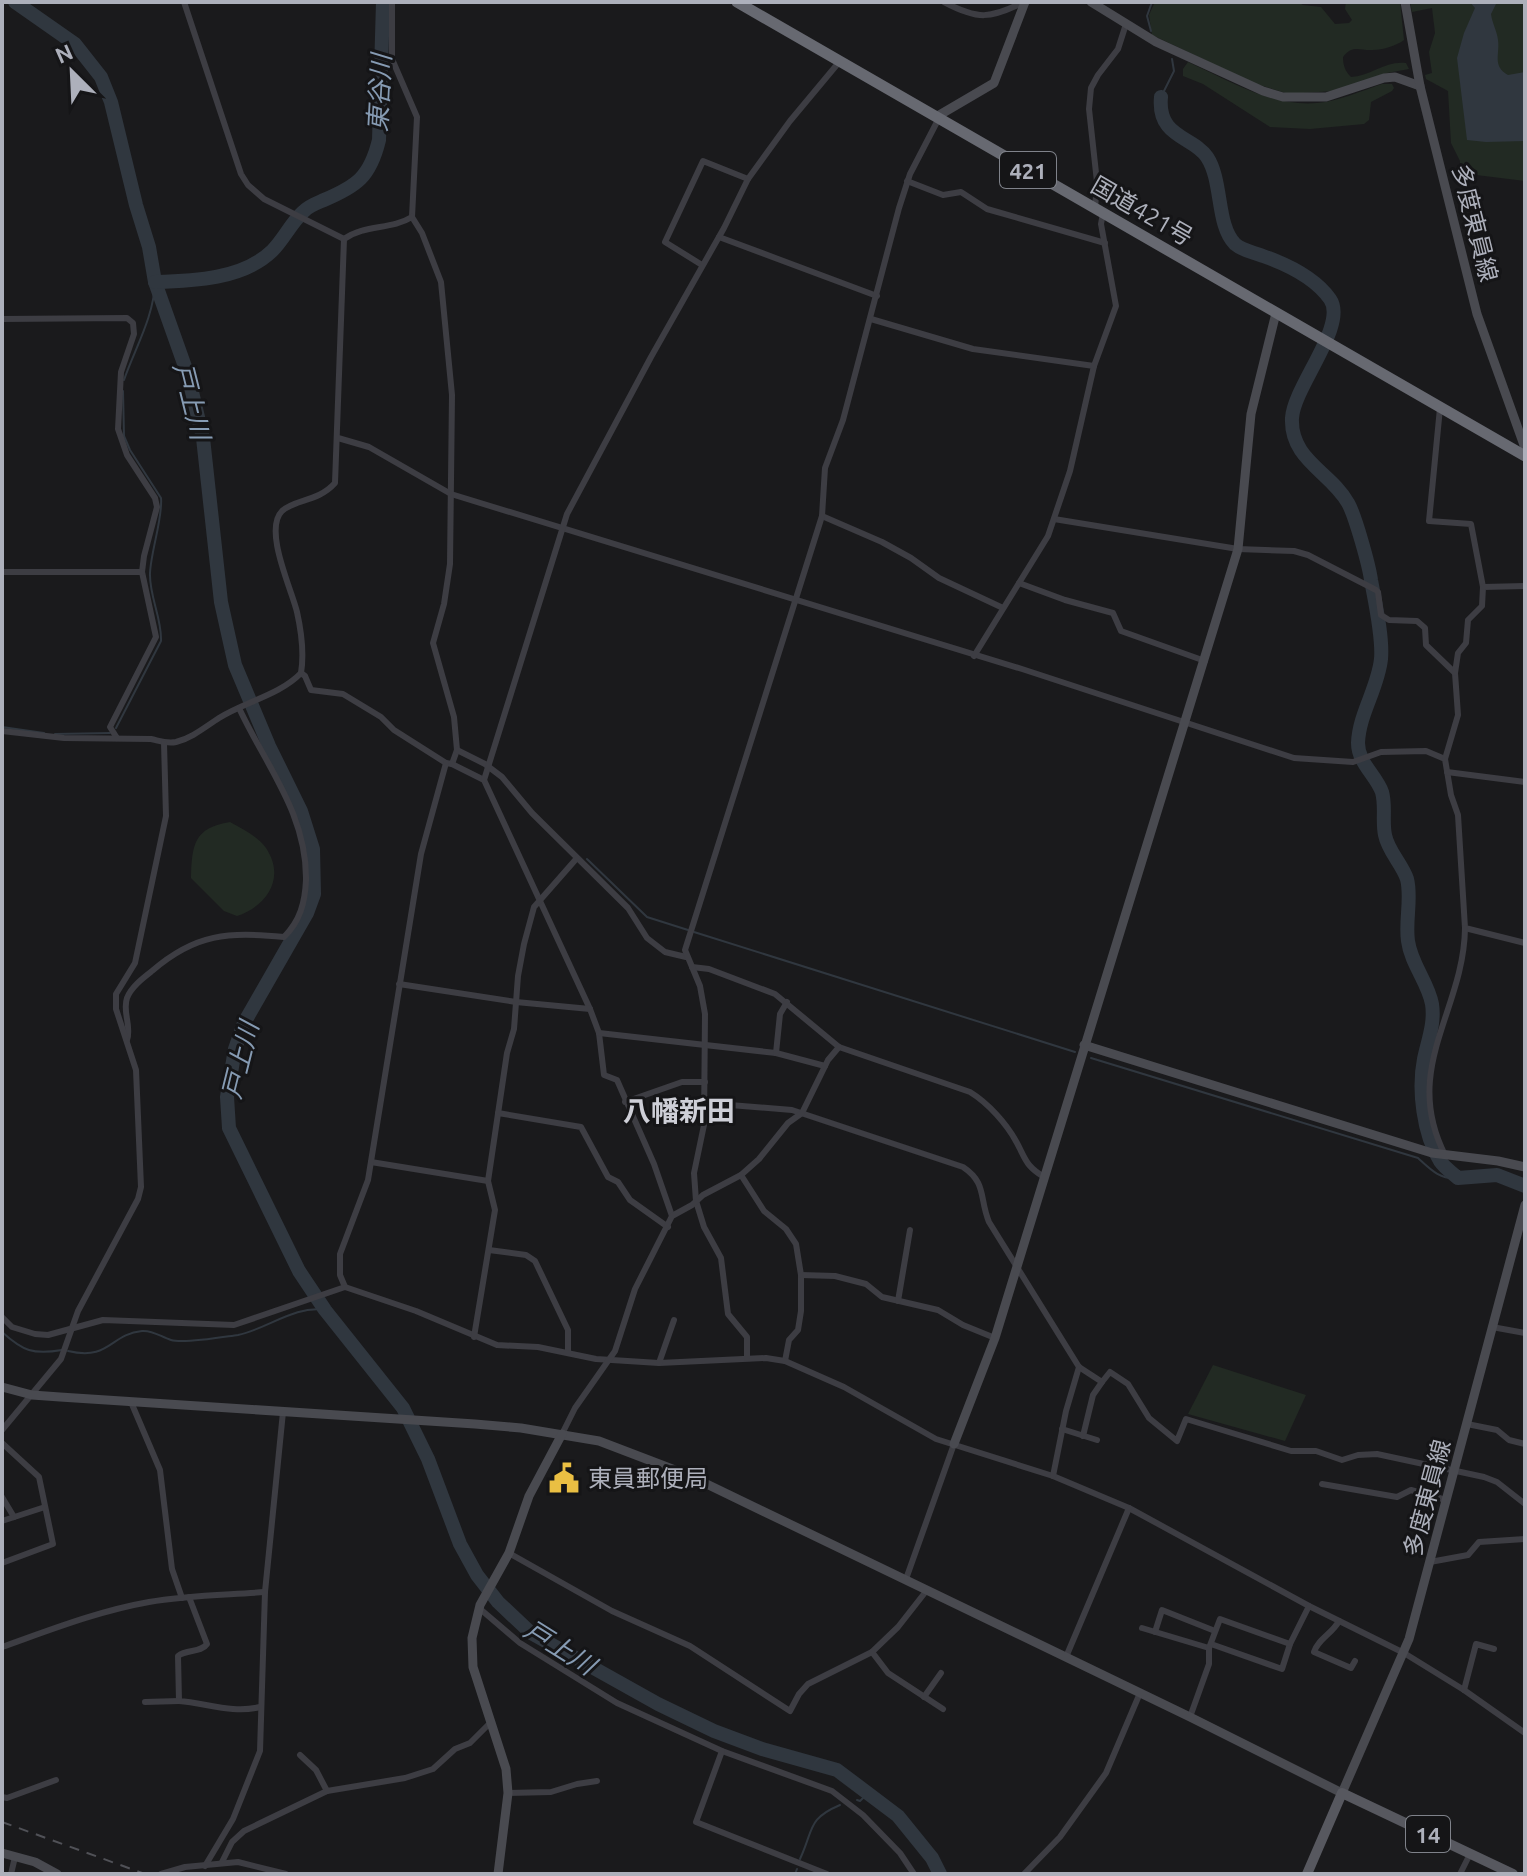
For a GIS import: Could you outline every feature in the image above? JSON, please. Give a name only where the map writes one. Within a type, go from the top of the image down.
[{"type":"highway","name":"国道421号","points":[[737,2],[1525,456]]},
{"type":"main road","name":"14","points":[[1342,1793],[1513,1874]]},
{"type":"main road","points":[[1307,1874],[1342,1793]]},
{"type":"street","points":[[184,2],[241,174],[264,199],[344,239]]},
{"type":"street","points":[[345,1287],[340,1275],[340,1254],[364,1191],[371,1162],[421,854],[449,764],[457,750],[453,708],[433,643],[449,579],[452,395],[441,282],[422,233],[412,217],[417,117],[392,59],[392,2]]},
{"type":"street","points":[[944,2],[968,13],[993,16],[1024,2]]},
{"type":"street","points":[[747,1358],[747,1337],[728,1314],[721,1258],[704,1227],[696,1201],[694,1173],[703,1140],[705,1103],[704,1005],[685,950],[822,516],[825,468],[843,420],[907,181],[937,117],[994,83],[1024,2]]},
{"type":"street","points":[[1091,2],[1156,42],[1263,91],[1283,97],[1326,97],[1395,77],[1420,86]]},
{"type":"street","name":"多度東員線","points":[[1405,2],[1420,86],[1477,314],[1525,448]]},
{"type":"street","points":[[974,656],[1048,536],[1070,471],[1094,366],[1116,306],[1099,211],[1089,109],[1091,88],[1118,49],[1126,24]]},
{"type":"street","points":[[484,780],[563,529],[585,480],[748,179],[790,121],[840,61]]},
{"type":"street","points":[[702,265],[665,242],[703,161],[748,179]]},
{"type":"street","points":[[907,181],[943,195],[961,192],[987,209],[1105,243]]},
{"type":"street","points":[[344,239],[357,229],[402,223],[412,217]]},
{"type":"street","points":[[719,237],[877,296]]},
{"type":"street","points":[[344,239],[335,483],[317,498],[283,509],[276,519],[277,548],[297,613],[301,673],[311,690],[343,694],[449,764],[484,780],[590,1009],[599,1033],[604,1075],[617,1080],[654,1164],[672,1216]]},
{"type":"street","points":[[906,1579],[995,1338],[1238,549],[1251,414],[1276,313]]},
{"type":"street","points":[[2,319],[127,318],[133,323],[134,334],[118,387],[118,429],[127,455],[155,498],[157,507],[142,572],[156,637],[110,727],[117,738]]},
{"type":"street","points":[[871,319],[973,349],[1094,366]]},
{"type":"street","points":[[1440,408],[1429,521],[1471,524],[1483,587],[1482,606],[1468,620],[1466,643],[1458,653],[1455,673],[1458,715],[1445,759],[1458,815],[1465,928],[1463,961],[1431,1062],[1432,1121],[1440,1154]]},
{"type":"street","points":[[338,438],[369,447],[451,494],[1294,758],[1348,762],[1381,752],[1426,751],[1445,759]]},
{"type":"street","points":[[822,516],[882,542],[939,578],[1003,608]]},
{"type":"street","points":[[1054,519],[1238,549],[1294,551],[1308,555],[1376,590],[1381,615],[1389,620],[1417,621],[1425,628],[1426,645],[1455,673]]},
{"type":"street","points":[[2,572],[142,572]]},
{"type":"street","points":[[1019,583],[1113,613],[1121,631],[1205,661]]},
{"type":"street","points":[[1483,587],[1525,586]]},
{"type":"street","points":[[2,731],[64,738],[151,739],[164,743],[189,737],[287,684],[301,673]]},
{"type":"street","points":[[127,1040],[130,1031],[125,1004],[128,993],[172,953],[186,945],[226,935],[284,937],[300,917],[305,893],[306,858],[302,833],[241,707]]},
{"type":"street","points":[[2,1430],[63,1354],[70,1330],[138,1199],[141,1187],[136,1070],[116,1009],[116,994],[135,963],[166,816],[164,743]]},
{"type":"street","points":[[457,750],[490,767],[628,908],[647,938],[665,952],[686,957]]},
{"type":"street","points":[[1447,772],[1525,782]]},
{"type":"street","points":[[474,1337],[495,1210],[488,1181],[514,1029],[524,944],[534,907],[577,858]]},
{"type":"street","points":[[1465,928],[1525,943]]},
{"type":"street","points":[[692,967],[709,969],[766,989],[787,1002],[839,1047],[977,1096],[1017,1144],[1022,1158],[1033,1171],[1044,1177]]},
{"type":"street","points":[[399,984],[516,1002],[590,1009]]},
{"type":"street","points":[[776,1053],[780,1014],[787,1002]]},
{"type":"street","points":[[599,1033],[776,1053],[825,1066]]},
{"type":"street","points":[[1084,1045],[1440,1154],[1525,1167]]},
{"type":"street","points":[[498,1874],[508,1793],[504,1754],[490,1723],[472,1658],[472,1638],[480,1606],[509,1553],[529,1496],[575,1408],[609,1359],[622,1331],[635,1289],[672,1216],[741,1175],[759,1159],[788,1123],[802,1113],[825,1066],[839,1047]]},
{"type":"street","points":[[625,1102],[682,1082],[705,1082]]},
{"type":"street","points":[[705,1103],[770,1106],[802,1113],[963,1167],[976,1176],[989,1222],[1079,1367],[1102,1382]]},
{"type":"street","points":[[498,1113],[581,1127],[608,1177],[618,1182],[630,1200],[668,1227]]},
{"type":"street","points":[[371,1162],[488,1181]]},
{"type":"street","points":[[741,1175],[764,1211],[793,1237],[801,1275],[799,1325],[789,1340],[785,1361]]},
{"type":"street","name":"多度東員線","points":[[1342,1793],[1404,1653],[1525,1205]]},
{"type":"street","points":[[898,1301],[910,1230]]},
{"type":"street","points":[[489,1250],[526,1255],[535,1261],[568,1330],[568,1352]]},
{"type":"street","points":[[801,1275],[835,1276],[866,1284],[882,1297],[938,1310],[963,1325],[995,1338]]},
{"type":"street","points":[[2,1317],[12,1327],[48,1335],[103,1320],[234,1325],[345,1287],[416,1311],[497,1345],[568,1352],[596,1359],[659,1363],[747,1358],[785,1361],[844,1387],[936,1439],[1053,1476],[1129,1508],[1309,1606],[1404,1653],[1525,1733]]},
{"type":"street","points":[[659,1363],[674,1320]]},
{"type":"street","points":[[1492,1327],[1525,1333]]},
{"type":"street","points":[[1053,1476],[1079,1367]]},
{"type":"street","points":[[1083,1436],[1093,1395],[1110,1372],[1128,1384],[1149,1418],[1177,1441],[1186,1419],[1291,1451],[1316,1451],[1342,1460],[1377,1454],[1484,1477],[1497,1482],[1525,1504]]},
{"type":"street","points":[[2,1387],[32,1395],[521,1428],[599,1441],[688,1475],[1342,1793]]},
{"type":"street","points":[[131,1402],[160,1470],[172,1569],[207,1644],[202,1649],[183,1652],[178,1656],[179,1701]]},
{"type":"street","points":[[205,1866],[230,1827],[258,1758],[265,1592],[283,1412]]},
{"type":"street","points":[[1467,1424],[1497,1430],[1509,1440],[1525,1444]]},
{"type":"street","points":[[1062,1429],[1097,1440]]},
{"type":"street","points":[[2,1443],[39,1477],[53,1544],[2,1563]]},
{"type":"street","points":[[1322,1484],[1397,1497],[1411,1490],[1447,1500]]},
{"type":"street","points":[[2,1497],[14,1517]]},
{"type":"street","points":[[2,1521],[45,1507]]},
{"type":"street","points":[[1066,1657],[1129,1508]]},
{"type":"street","points":[[1430,1562],[1468,1555],[1479,1542],[1525,1539]]},
{"type":"street","points":[[509,1553],[612,1611],[690,1646],[790,1711],[808,1684],[872,1652],[898,1627],[927,1590]]},
{"type":"street","points":[[2,1647],[95,1614],[151,1601],[265,1592]]},
{"type":"street","points":[[480,1606],[520,1643],[611,1699],[722,1751],[832,1791],[882,1834],[914,1874]]},
{"type":"street","points":[[1142,1628],[1282,1669],[1290,1644],[1309,1606]]},
{"type":"street","points":[[1155,1632],[1162,1610],[1215,1631]]},
{"type":"street","points":[[1190,1717],[1209,1664],[1210,1646],[1220,1619],[1290,1644]]},
{"type":"street","points":[[1339,1621],[1333,1632],[1316,1645],[1314,1652],[1351,1668],[1355,1661]]},
{"type":"street","points":[[1470,1636],[1476,1644],[1494,1649]]},
{"type":"street","points":[[1464,1690],[1476,1644]]},
{"type":"street","points":[[872,1652],[888,1673],[943,1709]]},
{"type":"street","points":[[924,1697],[941,1673]]},
{"type":"street","points":[[1024,1874],[1060,1837],[1106,1773],[1140,1693]]},
{"type":"street","points":[[145,1702],[179,1701],[216,1708],[260,1707]]},
{"type":"street","points":[[222,1862],[232,1842],[244,1831],[327,1791],[405,1778],[433,1769],[455,1749],[470,1743],[490,1723]]},
{"type":"street","points":[[722,1751],[696,1822],[827,1874]]},
{"type":"street","points":[[300,1755],[316,1770],[327,1791]]},
{"type":"street","points":[[2,1797],[7,1798],[56,1780]]},
{"type":"street","points":[[508,1793],[551,1792],[597,1781]]},
{"type":"street","points":[[2,1853],[35,1862],[57,1874]]},
{"type":"street","points":[[1460,1874],[1470,1854]]},
{"type":"street","points":[[11,1874],[15,1857]]},
{"type":"street","points":[[161,1874],[222,1862],[238,1862],[286,1874]]},
{"type":"shaded area","points":[[1155,2],[1298,2],[1321,7],[1335,24],[1352,20],[1345,9],[1346,2],[1400,2],[1404,40],[1381,49],[1350,51],[1343,57],[1343,63],[1351,77],[1399,63],[1406,63],[1409,69],[1334,91],[1289,94],[1256,84],[1152,35],[1149,15]]},
{"type":"shaded area","points":[[1410,2],[1525,2],[1525,181],[1460,173],[1460,161],[1451,143],[1448,91],[1426,79],[1425,75],[1432,73],[1429,52],[1435,33],[1432,8],[1412,12]]},
{"type":"shaded area","points":[[1470,2],[1497,2],[1491,14],[1498,40],[1498,64],[1508,75],[1525,72],[1525,141],[1467,140],[1457,58],[1475,8]]},
{"type":"shaded area","points":[[1188,62],[1250,91],[1283,101],[1317,103],[1382,84],[1392,84],[1394,88],[1371,102],[1369,120],[1364,124],[1310,129],[1270,127],[1203,84],[1183,76]]},
{"type":"shaded area","points":[[230,822],[263,844],[272,859],[274,870],[274,880],[265,898],[237,916],[224,911],[191,878],[192,856],[197,840],[209,828]]},
{"type":"shaded area","points":[[1213,1365],[1306,1395],[1285,1441],[1188,1414]]},
{"type":"waterway","name":"戸上川","points":[[15,2],[75,44],[101,77],[111,102],[149,247],[155,282],[188,375],[203,438],[221,602],[235,665],[301,811],[313,849],[314,894],[307,913],[244,1023],[235,1049],[227,1097],[229,1128],[299,1271],[325,1310],[403,1408],[428,1459],[460,1544],[477,1575],[498,1602],[531,1633],[658,1704],[714,1731],[762,1749],[837,1770],[898,1816],[932,1858],[940,1874]]},
{"type":"waterway","name":"東谷川","points":[[155,282],[217,277],[247,268],[272,251],[305,210],[354,185],[366,172],[379,140],[383,2]]},
{"type":"waterway","points":[[1151,31],[1147,16],[1152,2]]},
{"type":"waterway","points":[[1161,97],[1174,71],[1172,59]]},
{"type":"waterway","points":[[1161,97],[1161,110],[1170,128],[1207,157],[1215,178],[1225,226],[1235,244],[1300,273],[1324,291],[1334,310],[1326,340],[1295,405],[1293,432],[1304,455],[1348,503],[1370,573],[1380,630],[1381,659],[1358,743],[1361,757],[1382,792],[1387,841],[1407,879],[1408,941],[1432,1004],[1432,1025],[1422,1084],[1426,1125],[1440,1161],[1458,1178],[1497,1175],[1525,1186]]},
{"type":"waterway","points":[[124,380],[148,320],[155,282]]},
{"type":"waterway","points":[[116,728],[161,641],[150,573],[161,498],[124,436],[123,391]]},
{"type":"waterway","points":[[2,727],[44,733]]},
{"type":"waterway","points":[[55,734],[110,733]]},
{"type":"waterway","points":[[587,859],[647,917],[688,930]]},
{"type":"waterway","points":[[694,932],[1075,1052]]},
{"type":"waterway","points":[[1091,1058],[1418,1158],[1431,1170],[1458,1178]]},
{"type":"waterway","points":[[68,1351],[93,1353],[131,1333],[142,1331],[177,1341],[238,1335],[292,1314],[325,1310]]},
{"type":"waterway","points":[[2,1332],[29,1350],[62,1350]]},
{"type":"waterway","points":[[857,1800],[860,1801],[869,1792]]},
{"type":"waterway","points":[[800,1859],[817,1820],[840,1805]]},
{"type":"waterway","points":[[795,1874],[797,1869]]},
{"type":"railway","points":[[2,1822],[145,1874]]},
{"type":"place","name":"東員郵便局","points":[[564,1478]]},
{"type":"district","name":"八幡新田","points":[[679,1110]]}]
